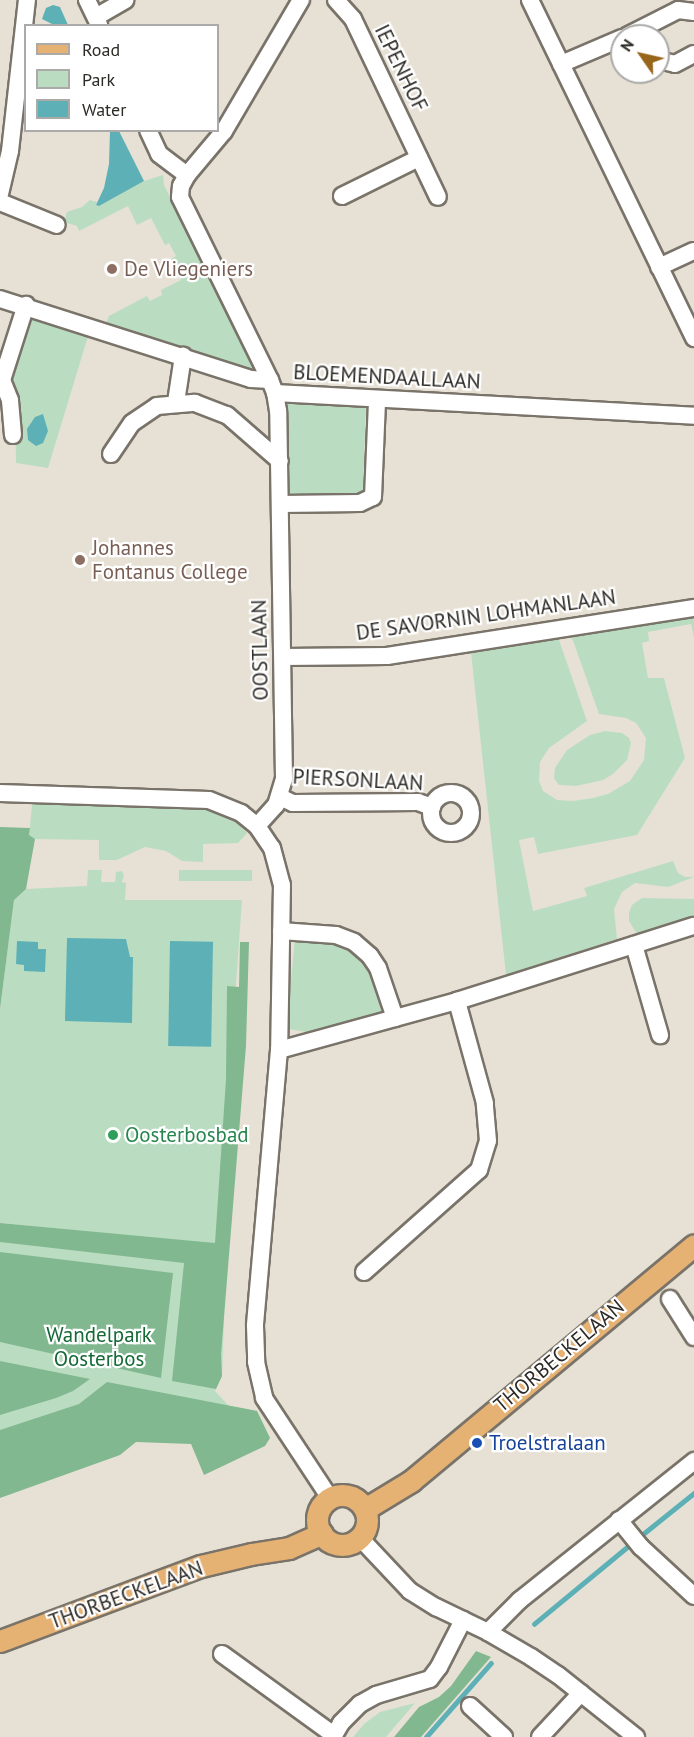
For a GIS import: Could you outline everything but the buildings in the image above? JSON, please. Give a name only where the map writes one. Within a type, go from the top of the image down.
[{"type":"main road","name":"THORBECKELAAN","points":[[365,1509],[411,1480],[694,1245]]},
{"type":"main road","points":[[350,1496],[365,1509],[367,1519],[360,1538],[350,1543],[339,1544],[329,1541],[322,1533],[318,1514],[322,1505],[330,1498],[350,1496]]},
{"type":"main road","name":"THORBECKELAAN","points":[[0,1641],[201,1566],[289,1548],[322,1533]]},
{"type":"street","points":[[24,24],[27,0]]},
{"type":"street","points":[[87,0],[98,21],[126,0]]},
{"type":"street","points":[[273,387],[180,197],[187,175],[224,131],[301,0]]},
{"type":"street","name":"IEPENHOF","points":[[336,0],[353,19],[438,197]]},
{"type":"street","points":[[530,0],[694,338]]},
{"type":"street","points":[[653,24],[678,10],[694,12]]},
{"type":"street","points":[[0,194],[10,151],[24,27]]},
{"type":"street","points":[[561,64],[610,43]]},
{"type":"street","points":[[670,64],[694,54]]},
{"type":"street","points":[[149,132],[159,154],[187,175]]},
{"type":"street","points":[[342,196],[419,158]]},
{"type":"street","points":[[0,202],[57,225]]},
{"type":"street","points":[[659,267],[694,251]]},
{"type":"street","name":"BLOEMENDAALLAAN","points":[[0,299],[26,305],[273,387],[377,400],[694,416]]},
{"type":"street","points":[[13,435],[10,400],[2,380],[26,305]]},
{"type":"street","points":[[176,402],[183,356]]},
{"type":"street","name":"OOSTLAAN","points":[[273,387],[280,461],[281,504],[284,779],[280,797]]},
{"type":"street","points":[[281,504],[360,503],[373,497],[377,400]]},
{"type":"street","points":[[111,454],[132,423],[157,406],[176,402],[195,403],[227,415],[280,461]]},
{"type":"street","name":"DE SAVORNIN LOHMANLAAN","points":[[283,657],[387,656],[694,608]]},
{"type":"street","points":[[0,793],[210,800],[241,813],[267,837],[279,868],[282,885],[279,1050],[255,1326],[258,1379],[264,1398],[330,1498]]},
{"type":"street","points":[[257,826],[280,797]]},
{"type":"street","name":"PIERSONLAAN","points":[[280,797],[293,802],[418,802],[432,807]]},
{"type":"street","points":[[279,1050],[457,1001],[694,926]]},
{"type":"street","points":[[281,931],[336,935],[354,942],[378,968],[395,1018]]},
{"type":"street","points":[[634,945],[660,1035]]},
{"type":"street","points":[[364,1272],[479,1170],[489,1141],[485,1103],[457,1001]]},
{"type":"street","points":[[670,1299],[694,1337]]},
{"type":"street","points":[[488,1632],[520,1600],[694,1461]]},
{"type":"street","points":[[619,1520],[640,1548],[694,1596]]},
{"type":"street","points":[[360,1538],[392,1575],[410,1590],[436,1608],[488,1632],[558,1675],[636,1737]]},
{"type":"street","points":[[222,1654],[333,1736],[341,1723],[360,1704],[376,1695],[430,1679],[439,1667],[463,1620]]},
{"type":"street","points":[[540,1737],[581,1693]]},
{"type":"street","points":[[470,1706],[504,1737]]},
{"type":"green space","points":[[163,175],[164,185],[256,369],[246,372],[106,324],[109,316],[147,296],[150,301],[162,295],[161,290],[181,280],[171,259],[176,256],[169,243],[165,245],[151,218],[137,225],[128,206],[79,231],[77,226],[64,222],[67,212],[82,207],[90,200],[97,202],[96,205],[99,206],[144,181]]},
{"type":"green space","points":[[37,315],[89,333],[48,468],[16,463],[15,396],[9,377],[28,317]]},
{"type":"green space","points":[[287,403],[366,406],[363,499],[284,496]]},
{"type":"green space","points":[[694,615],[694,637],[691,624],[648,632],[649,641],[642,643],[648,678],[664,678],[685,758],[637,835],[538,854],[534,837],[519,840],[533,911],[587,896],[584,888],[673,861],[678,873],[685,877],[694,877],[668,887],[635,883],[622,892],[614,909],[617,939],[506,975],[471,652],[558,637],[587,721],[549,748],[540,762],[539,781],[543,791],[557,800],[573,801],[593,798],[608,794],[630,781],[644,760],[646,738],[636,723],[626,718],[599,714],[571,635]]},
{"type":"green space","points":[[605,731],[622,733],[629,738],[631,743],[627,760],[603,780],[576,786],[559,785],[554,778],[555,768],[567,750],[590,735]]},
{"type":"green space","points":[[36,801],[206,807],[236,822],[247,833],[238,843],[203,844],[203,862],[182,861],[166,851],[145,847],[117,860],[99,860],[99,840],[32,839],[29,835],[32,805]]},
{"type":"green space","points":[[0,827],[30,828],[29,835],[35,839],[26,889],[14,900],[0,1009]]},
{"type":"green space","name":"Oosterbosbad","points":[[88,870],[102,870],[101,882],[115,882],[116,872],[122,871],[124,875],[122,882],[126,883],[125,900],[242,900],[218,1241],[215,1244],[0,1223],[0,1009],[14,899],[26,889],[87,886]]},
{"type":"green space","points":[[179,870],[252,870],[252,881],[179,881]]},
{"type":"green space","points":[[642,898],[694,899],[694,916],[637,934],[629,921],[629,913],[632,905]]},
{"type":"green space","points":[[295,937],[346,944],[369,970],[386,1012],[306,1032],[289,1029],[287,1026]]},
{"type":"green space","points":[[240,942],[249,942],[246,1046],[221,1354],[222,1376],[216,1389],[172,1381],[184,1263],[0,1242],[0,1223],[215,1243],[226,1079],[227,986],[239,987]]},
{"type":"green space","name":"Wandelpark Oosterbos","points":[[0,1229],[226,1265],[222,1376],[215,1391],[229,1406],[257,1411],[270,1438],[204,1473],[192,1443],[137,1439],[0,1495]]},
{"type":"green space","points":[[0,1252],[173,1273],[161,1378],[0,1342]]},
{"type":"green space","points":[[0,1361],[90,1379],[73,1391],[56,1398],[0,1415]]},
{"type":"green space","points":[[107,1382],[257,1411],[270,1438],[265,1446],[204,1475],[191,1444],[136,1442],[120,1455],[0,1498],[0,1430],[79,1404]]},
{"type":"green space","points":[[476,1651],[491,1657],[421,1737],[394,1737],[419,1707],[439,1697],[451,1686]]},
{"type":"green space","points":[[415,1703],[386,1737],[353,1737],[364,1724],[380,1712]]},
{"type":"water","points":[[53,5],[60,7],[68,24],[52,24],[42,19],[46,8]]},
{"type":"water","points":[[110,132],[120,132],[144,181],[99,206],[96,205],[104,188],[109,164]]},
{"type":"water","points":[[43,414],[48,431],[43,443],[36,446],[28,440],[27,429],[35,417]]},
{"type":"water","points":[[67,938],[126,939],[130,957],[133,957],[132,1023],[65,1021]]},
{"type":"water","points":[[17,941],[38,942],[38,949],[46,949],[45,972],[24,971],[24,965],[16,964]]},
{"type":"water","points":[[170,941],[213,942],[211,1047],[168,1046]]},
{"type":"waterway","points":[[643,1534],[694,1493]]},
{"type":"waterway","points":[[534,1624],[627,1547]]},
{"type":"waterway","points":[[426,1737],[491,1663]]},
{"type":"place","name":"De Vliegeniers","points":[[112,269]]},
{"type":"place","name":"Johannes Fontanus College","points":[[80,560]]},
{"type":"place","name":"Oosterbosbad","points":[[113,1135]]},
{"type":"place","name":"Troelstralaan","points":[[477,1443]]}]
